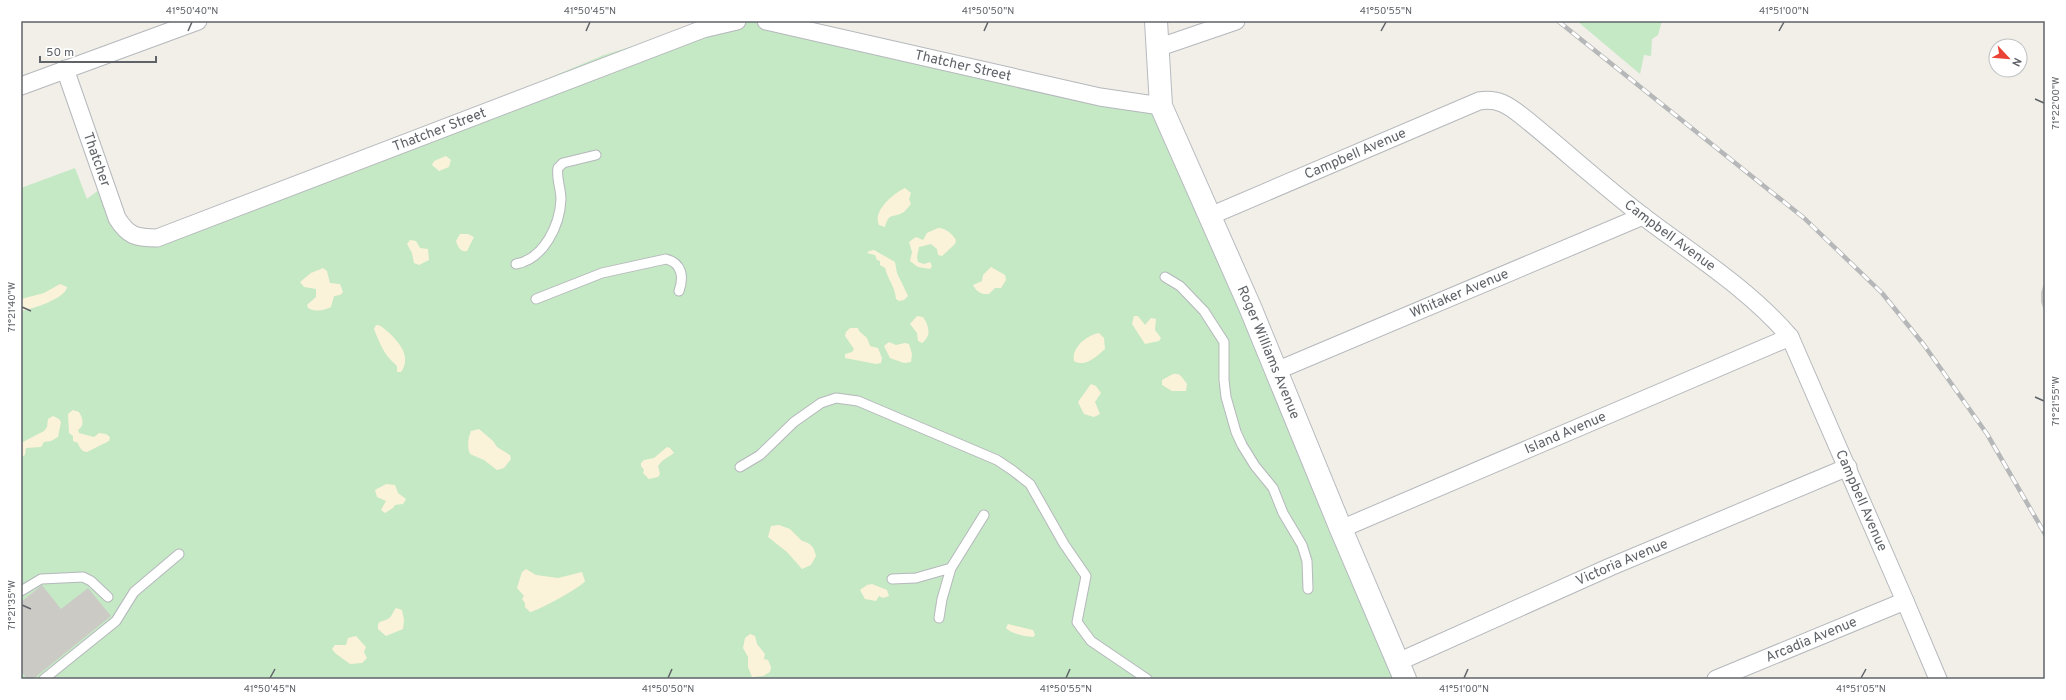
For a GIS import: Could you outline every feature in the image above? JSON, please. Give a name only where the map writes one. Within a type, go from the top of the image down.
[{"type":"main road","name":"Roger Williams Avenue","points":[[1156,21],[1161,106],[1210,216],[1276,371],[1340,529],[1402,671]]},
{"type":"street","points":[[21,86],[198,21]]},
{"type":"street","name":"Thatcher Street","points":[[142,238],[157,238],[703,29],[737,21]]},
{"type":"street","name":"Thatcher Street","points":[[766,21],[1100,97],[1161,106]]},
{"type":"street","points":[[1157,48],[1236,21]]},
{"type":"street","name":"Thatcher","points":[[65,69],[116,218],[124,230],[142,238]]},
{"type":"street","name":"Campbell Avenue","points":[[1210,216],[1479,101],[1490,99],[1504,103],[1522,116],[1643,216],[1720,273],[1775,319],[1790,337],[1848,467],[1938,679]]},
{"type":"street","name":"Whitaker Avenue","points":[[1276,371],[1643,216]]},
{"type":"street","name":"Island Avenue","points":[[1340,529],[1790,337]]},
{"type":"street","name":"Victoria Avenue","points":[[1402,671],[1610,567],[1848,467]]},
{"type":"street","name":"Arcadia Avenue","points":[[1716,679],[1905,600]]},
{"type":"lane","points":[[516,264],[532,258],[550,238],[555,226],[561,200],[558,168],[563,164],[596,155]]},
{"type":"lane","points":[[536,299],[602,273],[666,259],[676,263],[680,267],[682,279],[679,291]]},
{"type":"lane","points":[[1165,277],[1180,286],[1204,312],[1224,342],[1226,397],[1236,432],[1255,466],[1273,488],[1283,513],[1302,545],[1307,561],[1308,589]]},
{"type":"lane","points":[[740,467],[760,455],[800,418],[821,403],[836,398],[858,401],[997,460],[1030,484],[1064,544],[1086,576],[1077,622],[1091,641],[1147,679]]},
{"type":"lane","points":[[939,618],[942,599],[951,568],[984,515]]},
{"type":"lane","points":[[44,679],[116,621],[134,592],[179,554]]},
{"type":"lane","points":[[892,579],[916,578],[951,568]]},
{"type":"lane","points":[[21,591],[41,579],[83,577],[91,581],[108,597]]},
{"type":"green space","points":[[714,21],[766,21],[1156,104],[1393,679],[21,679],[21,188],[75,168],[87,199],[100,189],[117,227],[157,233],[438,124],[604,55]]},
{"type":"green space","points":[[1577,21],[1662,21],[1658,35],[1652,39],[1651,56],[1644,55],[1640,74]]},
{"type":"sand","points":[[446,156],[451,160],[449,167],[439,171],[432,165],[434,161]]},
{"type":"sand","points":[[905,188],[911,193],[909,199],[911,204],[903,212],[890,217],[885,227],[879,225],[878,220],[881,208],[890,198]]},
{"type":"sand","points":[[938,228],[944,229],[951,234],[956,240],[955,244],[942,256],[938,255],[937,249],[931,244],[919,247],[917,257],[918,262],[924,264],[930,262],[932,266],[930,269],[918,267],[910,261],[912,252],[909,242],[916,237],[923,240],[927,233]]},
{"type":"sand","points":[[460,234],[468,234],[474,237],[467,251],[461,250],[456,241]]},
{"type":"sand","points":[[410,240],[416,241],[420,248],[428,249],[429,260],[419,265],[414,263],[412,253],[407,244]]},
{"type":"sand","points":[[874,250],[895,262],[897,273],[908,296],[904,300],[899,301],[896,299],[885,268],[880,265],[880,261],[877,260],[875,255],[867,253]]},
{"type":"sand","points":[[991,267],[1005,275],[1006,280],[1001,288],[995,288],[989,294],[981,293],[977,291],[973,285],[982,281],[983,275]]},
{"type":"sand","points":[[323,268],[327,271],[330,283],[340,284],[343,292],[340,295],[334,296],[331,307],[322,310],[314,310],[308,308],[307,305],[316,297],[316,289],[304,287],[300,282],[311,273]]},
{"type":"sand","points":[[60,284],[67,287],[61,296],[40,306],[21,311],[21,299],[44,293]]},
{"type":"sand","points":[[917,316],[923,317],[928,327],[927,337],[922,343],[918,341],[917,333],[910,324]]},
{"type":"sand","points":[[1134,316],[1138,316],[1145,325],[1151,318],[1156,319],[1155,330],[1161,338],[1159,341],[1145,344],[1132,324]]},
{"type":"sand","points":[[376,325],[381,326],[387,331],[403,350],[405,360],[401,372],[397,372],[397,366],[389,358],[378,340],[374,329]]},
{"type":"sand","points":[[850,328],[858,328],[859,331],[867,338],[870,346],[878,348],[882,358],[881,363],[876,364],[845,358],[845,354],[852,352],[854,349],[845,336],[846,332]]},
{"type":"sand","points":[[1099,333],[1104,338],[1105,349],[1095,358],[1087,362],[1078,363],[1074,361],[1077,347],[1085,339]]},
{"type":"sand","points":[[889,342],[896,345],[905,343],[909,344],[912,354],[911,362],[904,363],[890,358],[884,346]]},
{"type":"sand","points":[[1173,374],[1180,375],[1187,384],[1186,391],[1172,391],[1162,385],[1162,380]]},
{"type":"sand","points":[[1091,384],[1096,386],[1101,393],[1095,402],[1100,414],[1094,417],[1084,414],[1078,402]]},
{"type":"sand","points":[[73,410],[79,412],[82,419],[82,426],[78,430],[79,433],[94,437],[99,433],[106,434],[110,437],[109,441],[87,452],[82,450],[78,443],[73,441],[73,436],[69,433],[68,414]]},
{"type":"sand","points":[[53,416],[61,422],[58,437],[51,441],[44,442],[41,447],[26,448],[25,455],[21,457],[21,443],[44,431],[47,427],[48,419]]},
{"type":"sand","points":[[479,429],[493,441],[497,447],[510,455],[511,459],[504,468],[497,470],[484,460],[470,454],[468,445],[471,431]]},
{"type":"sand","points":[[667,447],[674,453],[662,461],[658,466],[660,474],[658,477],[649,479],[643,473],[644,470],[641,463],[644,460],[654,458]]},
{"type":"sand","points":[[386,484],[395,485],[398,493],[406,499],[403,504],[395,505],[385,513],[381,510],[386,501],[377,497],[375,490]]},
{"type":"sand","points":[[779,525],[790,529],[802,541],[812,546],[816,556],[811,565],[802,569],[787,552],[768,537],[771,526]]},
{"type":"sand","points":[[526,569],[536,575],[558,578],[582,572],[585,581],[559,598],[530,612],[525,607],[525,603],[522,599],[524,596],[517,588],[522,572]]},
{"type":"sand","points":[[872,584],[887,590],[889,596],[883,598],[879,596],[876,601],[865,599],[860,590],[867,585]]},
{"type":"sand","points":[[396,608],[402,610],[404,620],[403,629],[386,636],[378,629],[378,624],[389,618]]},
{"type":"sand","points":[[1008,624],[1033,630],[1035,635],[1033,637],[1015,633],[1006,628]]},
{"type":"sand","points":[[750,634],[755,636],[757,644],[765,654],[764,659],[768,660],[771,667],[770,672],[763,676],[752,677],[748,667],[748,657],[743,648],[745,638]]},
{"type":"sand","points":[[356,636],[366,647],[364,652],[367,658],[362,663],[350,664],[332,649],[335,645],[346,645],[348,638]]},
{"type":"building","points":[[2045,281],[2045,313],[2041,302],[2041,292]]},
{"type":"building","points":[[42,585],[61,609],[88,588],[111,616],[33,679],[27,679],[21,671],[21,602]]},
{"type":"railway","points":[[1558,21],[1804,218],[1882,293],[1924,345],[1987,434],[2045,534]]}]
